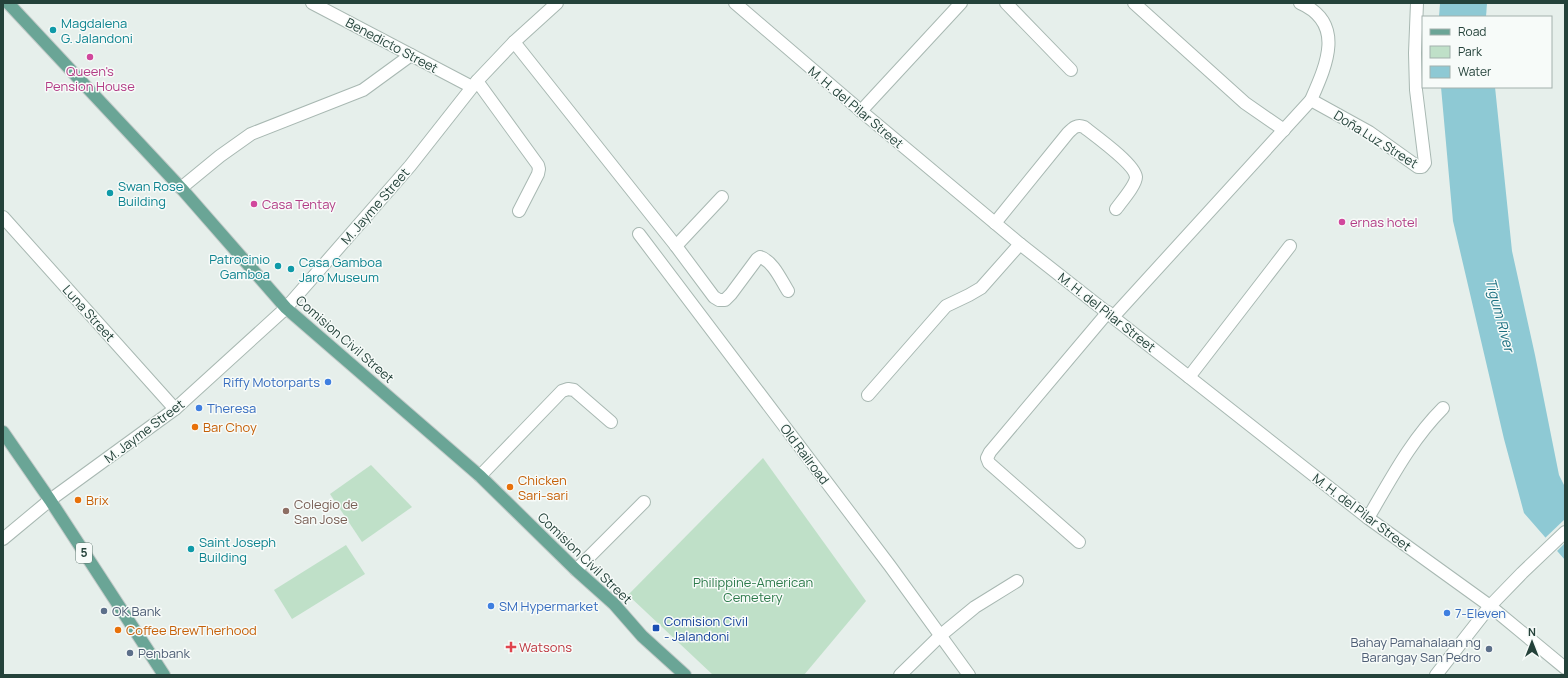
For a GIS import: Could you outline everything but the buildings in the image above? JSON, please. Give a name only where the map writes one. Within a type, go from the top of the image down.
[{"type":"main road","name":"Comision Civil Street","points":[[8,3],[180,188],[286,308],[480,476],[576,570],[614,604],[642,636],[685,675]]},
{"type":"main road","name":"5","points":[[3,432],[50,500],[164,675]]},
{"type":"street","name":"Benedicto Street","points":[[312,3],[411,55],[474,84]]},
{"type":"street","name":"M. Jayme Street","points":[[3,539],[50,500],[175,409],[286,308],[410,166],[474,84],[514,42],[557,3]]},
{"type":"street","name":"M. H. del Pilar Street","points":[[735,3],[1020,244],[1111,314],[1368,518],[1490,606],[1565,668]]},
{"type":"street","points":[[861,111],[961,3]]},
{"type":"street","points":[[1006,3],[1071,70]]},
{"type":"street","points":[[1134,3],[1245,103],[1284,130]]},
{"type":"street","name":"Doña Luz Street","points":[[1311,100],[1369,132],[1418,167],[1422,167],[1425,163],[1416,90],[1415,53],[1417,3]]},
{"type":"street","points":[[1079,542],[989,463],[988,458],[990,452],[1111,314],[1311,100],[1327,60],[1329,35],[1322,20],[1307,5]]},
{"type":"street","points":[[514,42],[676,246],[714,297],[719,300],[725,300],[732,294],[760,257],[765,259],[771,265],[788,291]]},
{"type":"street","points":[[180,188],[220,156],[251,134],[363,90],[411,55]]},
{"type":"street","points":[[474,84],[538,164],[538,174],[519,211]]},
{"type":"street","points":[[995,223],[1073,127],[1080,125],[1122,158],[1135,174],[1136,178],[1133,184],[1116,209]]},
{"type":"street","points":[[676,246],[722,197]]},
{"type":"street","name":"Luna Street","points":[[3,217],[175,409]]},
{"type":"street","name":"Old Railroad","points":[[639,234],[890,566],[969,675]]},
{"type":"street","points":[[868,395],[946,306],[981,288],[1020,244]]},
{"type":"street","points":[[1189,377],[1290,246]]},
{"type":"street","points":[[480,476],[562,391],[568,389],[574,390],[611,422]]},
{"type":"street","points":[[1368,518],[1417,437],[1442,408]]},
{"type":"street","points":[[576,570],[644,502]]},
{"type":"street","points":[[1436,675],[1490,606],[1565,532]]},
{"type":"street","points":[[900,675],[941,635],[974,607],[1017,581]]},
{"type":"green space","name":"Philippine-American Cemetery","points":[[763,458],[866,601],[804,675],[713,675],[628,595]]},
{"type":"green space","points":[[371,465],[412,507],[362,542],[330,494]]},
{"type":"green space","points":[[346,545],[365,574],[292,619],[274,590]]},
{"type":"water","points":[[1440,3],[1487,3],[1486,16],[1439,16]]},
{"type":"water","name":"Tigum River","points":[[1441,88],[1495,88],[1512,251],[1559,475],[1565,487],[1565,560],[1524,513],[1504,439],[1453,221]]},
{"type":"pier","points":[[1565,519],[1565,543],[1556,552],[1544,539]]},
{"type":"place","name":"Magdalena G. Jalandoni","points":[[53,30]]},
{"type":"place","name":"Queen's Pension House","points":[[90,57]]},
{"type":"place","name":"Swan Rose Building","points":[[110,193]]},
{"type":"place","name":"Casa Tentay","points":[[254,204]]},
{"type":"place","name":"ernas hotel","points":[[1342,222]]},
{"type":"place","name":"Patrocinio Gamboa","points":[[278,266]]},
{"type":"place","name":"Casa Gamboa Jaro Museum","points":[[291,269]]},
{"type":"place","name":"Riffy Motorparts","points":[[328,382]]},
{"type":"place","name":"Theresa","points":[[199,408]]},
{"type":"place","name":"Bar Choy","points":[[195,427]]},
{"type":"place","name":"Chicken Sari-sari","points":[[510,487]]},
{"type":"place","name":"Brix","points":[[78,500]]},
{"type":"place","name":"Colegio de San Jose","points":[[286,511]]},
{"type":"place","name":"Saint Joseph Building","points":[[191,549]]},
{"type":"place","name":"SM Hypermarket","points":[[491,606]]},
{"type":"place","name":"OK Bank","points":[[104,611]]},
{"type":"place","name":"7-Eleven","points":[[1447,613]]},
{"type":"place","name":"Comision Civil - Jalandoni","points":[[656,628]]},
{"type":"place","name":"Coffee BrewTherhood","points":[[118,630]]},
{"type":"place","name":"Watsons","points":[[511,647]]},
{"type":"place","name":"Bahay Pamahalaan ng Barangay San Pedro","points":[[1489,649]]},
{"type":"place","name":"Penbank","points":[[130,653]]}]
